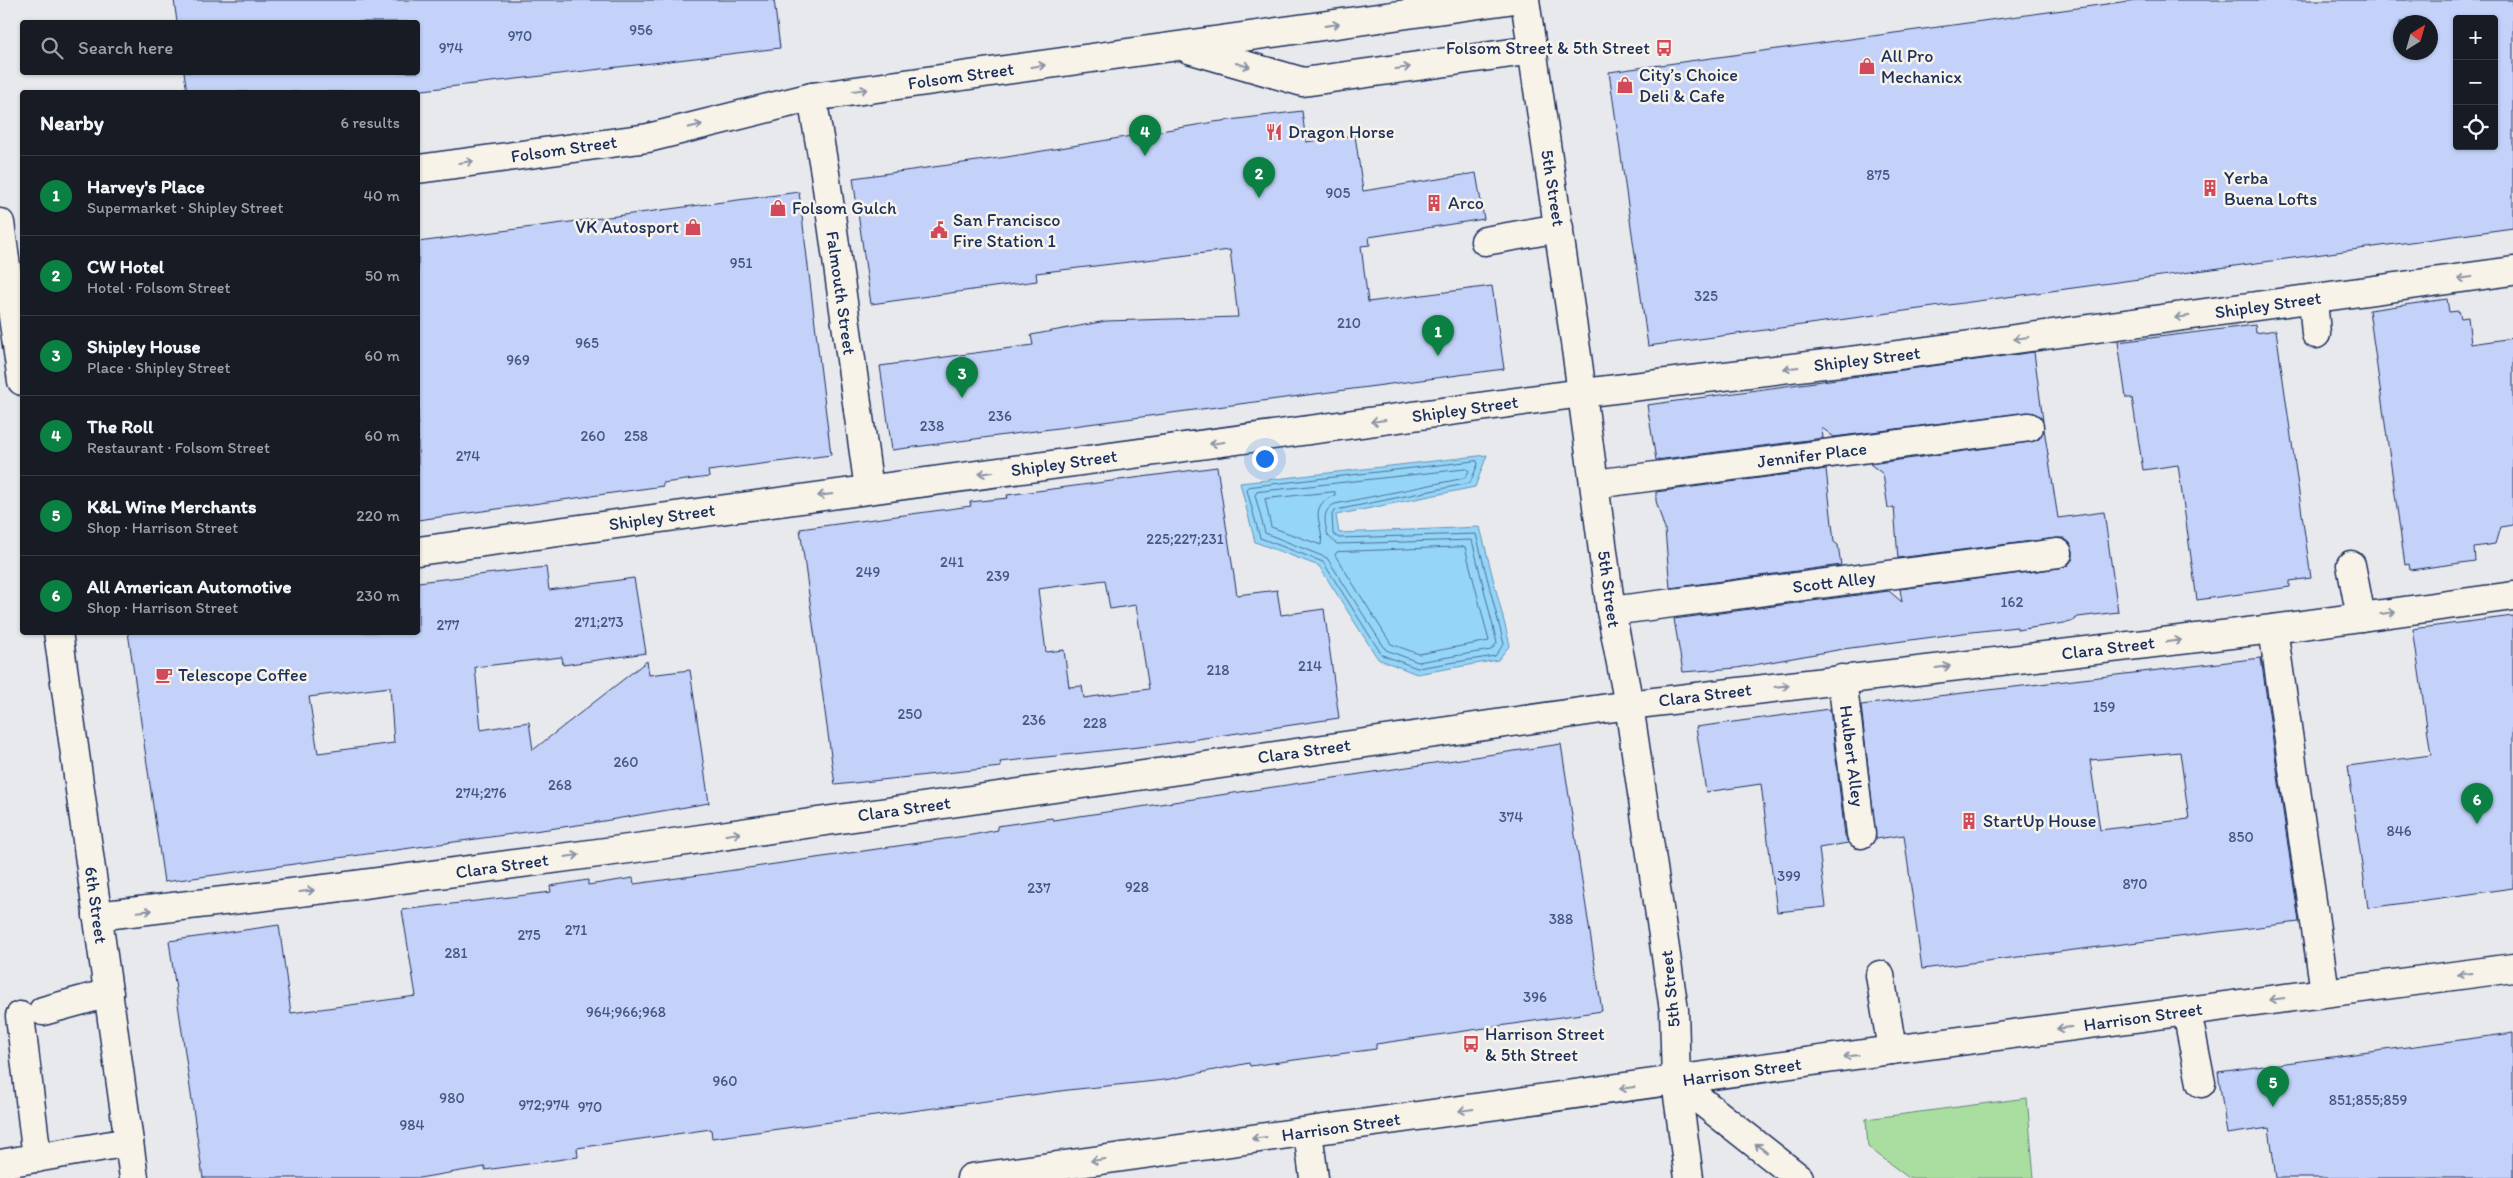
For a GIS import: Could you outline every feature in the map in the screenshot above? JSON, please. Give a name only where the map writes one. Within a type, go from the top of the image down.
[{"type":"main road","name":"Folsom Street","points":[[420,169],[648,138],[812,97],[1508,0]]},
{"type":"main road","name":"5th Street","points":[[1526,0],[1595,484],[1610,611],[1629,705],[1674,1010],[1676,1081],[1689,1178]]},
{"type":"main road","points":[[1180,46],[1303,82],[1533,50]]},
{"type":"main road","name":"Falmouth Street","points":[[812,97],[825,173],[869,489]]},
{"type":"main road","points":[[20,224],[0,226],[20,368]]},
{"type":"main road","points":[[1485,240],[1559,228]]},
{"type":"main road","name":"Shipley Street","points":[[420,551],[1582,392],[1891,356],[2513,271]]},
{"type":"main road","points":[[2313,299],[2316,334]]},
{"type":"main road","name":"Jennifer Place","points":[[1595,484],[2029,427]]},
{"type":"main road","name":"Scott Alley","points":[[1610,611],[2058,553]]},
{"type":"main road","points":[[2351,565],[2360,617]]},
{"type":"main road","name":"Clara Street","points":[[97,916],[658,845],[1629,705],[2273,629],[2513,596]]},
{"type":"main road","points":[[2273,629],[2325,992]]},
{"type":"main road","name":"6th Street","points":[[58,635],[134,1178]]},
{"type":"main road","name":"Hulbert Alley","points":[[1842,679],[1862,834]]},
{"type":"main road","name":"Harrison Street","points":[[971,1178],[1892,1050],[2513,968]]},
{"type":"main road","points":[[1880,975],[1892,1050]]},
{"type":"main road","points":[[108,992],[32,1013],[22,1165],[129,1142]]},
{"type":"main road","points":[[2187,1012],[2201,1083]]},
{"type":"main road","points":[[1676,1081],[1799,1178]]},
{"type":"main road","points":[[1308,1132],[1314,1178]]},
{"type":"green space","points":[[2027,1098],[2034,1178],[1909,1178],[1868,1147],[1866,1119]]},
{"type":"water","points":[[1487,455],[1475,487],[1336,515],[1339,533],[1480,527],[1510,645],[1498,660],[1417,674],[1378,659],[1319,566],[1255,542],[1240,483]]},
{"type":"building","points":[[174,0],[774,0],[780,48],[420,90],[187,90],[184,75],[420,75],[420,20],[177,20]]},
{"type":"building","name":"Yerba Buena Lofts","points":[[2136,0],[2513,0],[2513,228],[1648,346],[1609,72]]},
{"type":"building","points":[[1302,111],[1306,142],[1355,135],[1363,191],[1476,173],[1484,219],[1369,237],[1370,245],[1361,246],[1368,302],[1492,286],[1504,369],[892,450],[880,366],[1033,345],[1031,335],[1106,321],[1238,317],[1230,250],[1036,273],[1037,281],[871,304],[853,178],[1007,157],[1214,122]]},
{"type":"building","points":[[799,192],[831,455],[708,471],[709,477],[663,483],[663,486],[420,520],[420,242]]},
{"type":"building","points":[[2447,299],[2449,312],[2459,311],[2461,318],[2468,317],[2471,344],[2513,338],[2513,525],[2500,527],[2495,544],[2474,547],[2475,561],[2410,570],[2409,564],[2405,565],[2369,310]]},
{"type":"building","points":[[2255,325],[2256,333],[2276,330],[2311,578],[2290,581],[2290,587],[2197,600],[2178,465],[2143,470],[2132,398],[2126,398],[2118,342]]},
{"type":"building","points":[[2034,352],[2043,421],[2035,413],[2027,412],[1834,437],[1822,428],[1823,438],[1656,460],[1647,405]]},
{"type":"building","points":[[2044,429],[2058,518],[2104,512],[2118,612],[2078,617],[2071,622],[2017,630],[2017,627],[1963,633],[1843,649],[1737,668],[1683,672],[1674,619],[1889,591],[1902,602],[1900,589],[2067,566],[2073,559],[2073,551],[2070,543],[2064,538],[1898,558],[1894,507],[1888,508],[1883,474],[1870,464],[2031,442],[2039,439]]},
{"type":"building","points":[[1217,467],[1237,595],[1277,590],[1281,615],[1324,609],[1339,718],[1157,745],[1000,762],[1001,767],[835,785],[800,529],[971,506],[970,502],[1008,498],[1007,495]],"holes":[[[1105,580],[1110,609],[1136,605],[1149,689],[1084,698],[1082,686],[1069,687],[1064,650],[1046,652],[1038,589]]]},
{"type":"building","points":[[1826,469],[1834,542],[1838,545],[1841,565],[1670,588],[1665,530],[1656,501],[1656,492]]},
{"type":"building","points":[[546,567],[549,590],[634,578],[646,653],[563,665],[562,657],[475,667],[481,730],[529,722],[533,750],[647,661],[649,675],[690,670],[709,803],[592,823],[164,882],[128,635],[420,635],[420,582]],"holes":[[[390,687],[394,743],[318,753],[309,697]]]},
{"type":"building","points":[[2513,616],[2513,888],[2368,908],[2348,766],[2431,755],[2413,629]]},
{"type":"building","points":[[2261,658],[2299,922],[1922,969],[1904,835],[1876,839],[1861,705]],"holes":[[[2180,752],[2189,819],[2100,830],[2090,760]]]},
{"type":"building","points":[[1830,709],[1845,836],[1848,843],[1819,848],[1826,907],[1777,912],[1761,784],[1706,792],[1696,727]]},
{"type":"building","points":[[1561,744],[1602,1011],[1376,1044],[1376,1049],[1250,1066],[1249,1063],[1165,1080],[1068,1090],[712,1138],[711,1129],[577,1148],[578,1157],[485,1170],[485,1167],[419,1178],[203,1178],[169,941],[279,925],[291,1013],[416,996],[402,910],[551,892],[550,886],[588,880],[588,885],[633,878],[634,884],[714,873],[972,835],[998,830],[997,826],[1052,818],[1053,820]]},
{"type":"building","points":[[2513,1033],[2513,1178],[2276,1178],[2269,1128],[2227,1134],[2218,1072]]},
{"type":"place","name":"Folsom Street & 5th Street","points":[[1664,48]]},
{"type":"place","name":"All Pro Mechanicx","points":[[1867,66]]},
{"type":"place","name":"City’s Choice Deli & Cafe","points":[[1625,85]]},
{"type":"place","name":"Dragon Horse","points":[[1274,132]]},
{"type":"place","name":"The Roll","points":[[1145,156]]},
{"type":"place","name":"Yerba Buena Lofts","points":[[2210,188]]},
{"type":"place","name":"CW Hotel","points":[[1259,198]]},
{"type":"place","name":"Arco","points":[[1434,203]]},
{"type":"place","name":"Folsom Gulch","points":[[778,208]]},
{"type":"place","name":"VK Autosport","points":[[693,227]]},
{"type":"place","name":"San Francisco Fire Station 1","points":[[939,230]]},
{"type":"place","name":"Harvey's Place","points":[[1438,356]]},
{"type":"place","name":"Shipley House","points":[[962,398]]},
{"type":"place","name":"Telescope Coffee","points":[[164,675]]},
{"type":"place","name":"StartUp House","points":[[1969,821]]},
{"type":"place","name":"All American Automotive","points":[[2477,824]]},
{"type":"place","name":"Harrison Street & 5th Street","points":[[1471,1044]]},
{"type":"place","name":"K&L Wine Merchants","points":[[2273,1107]]}]
